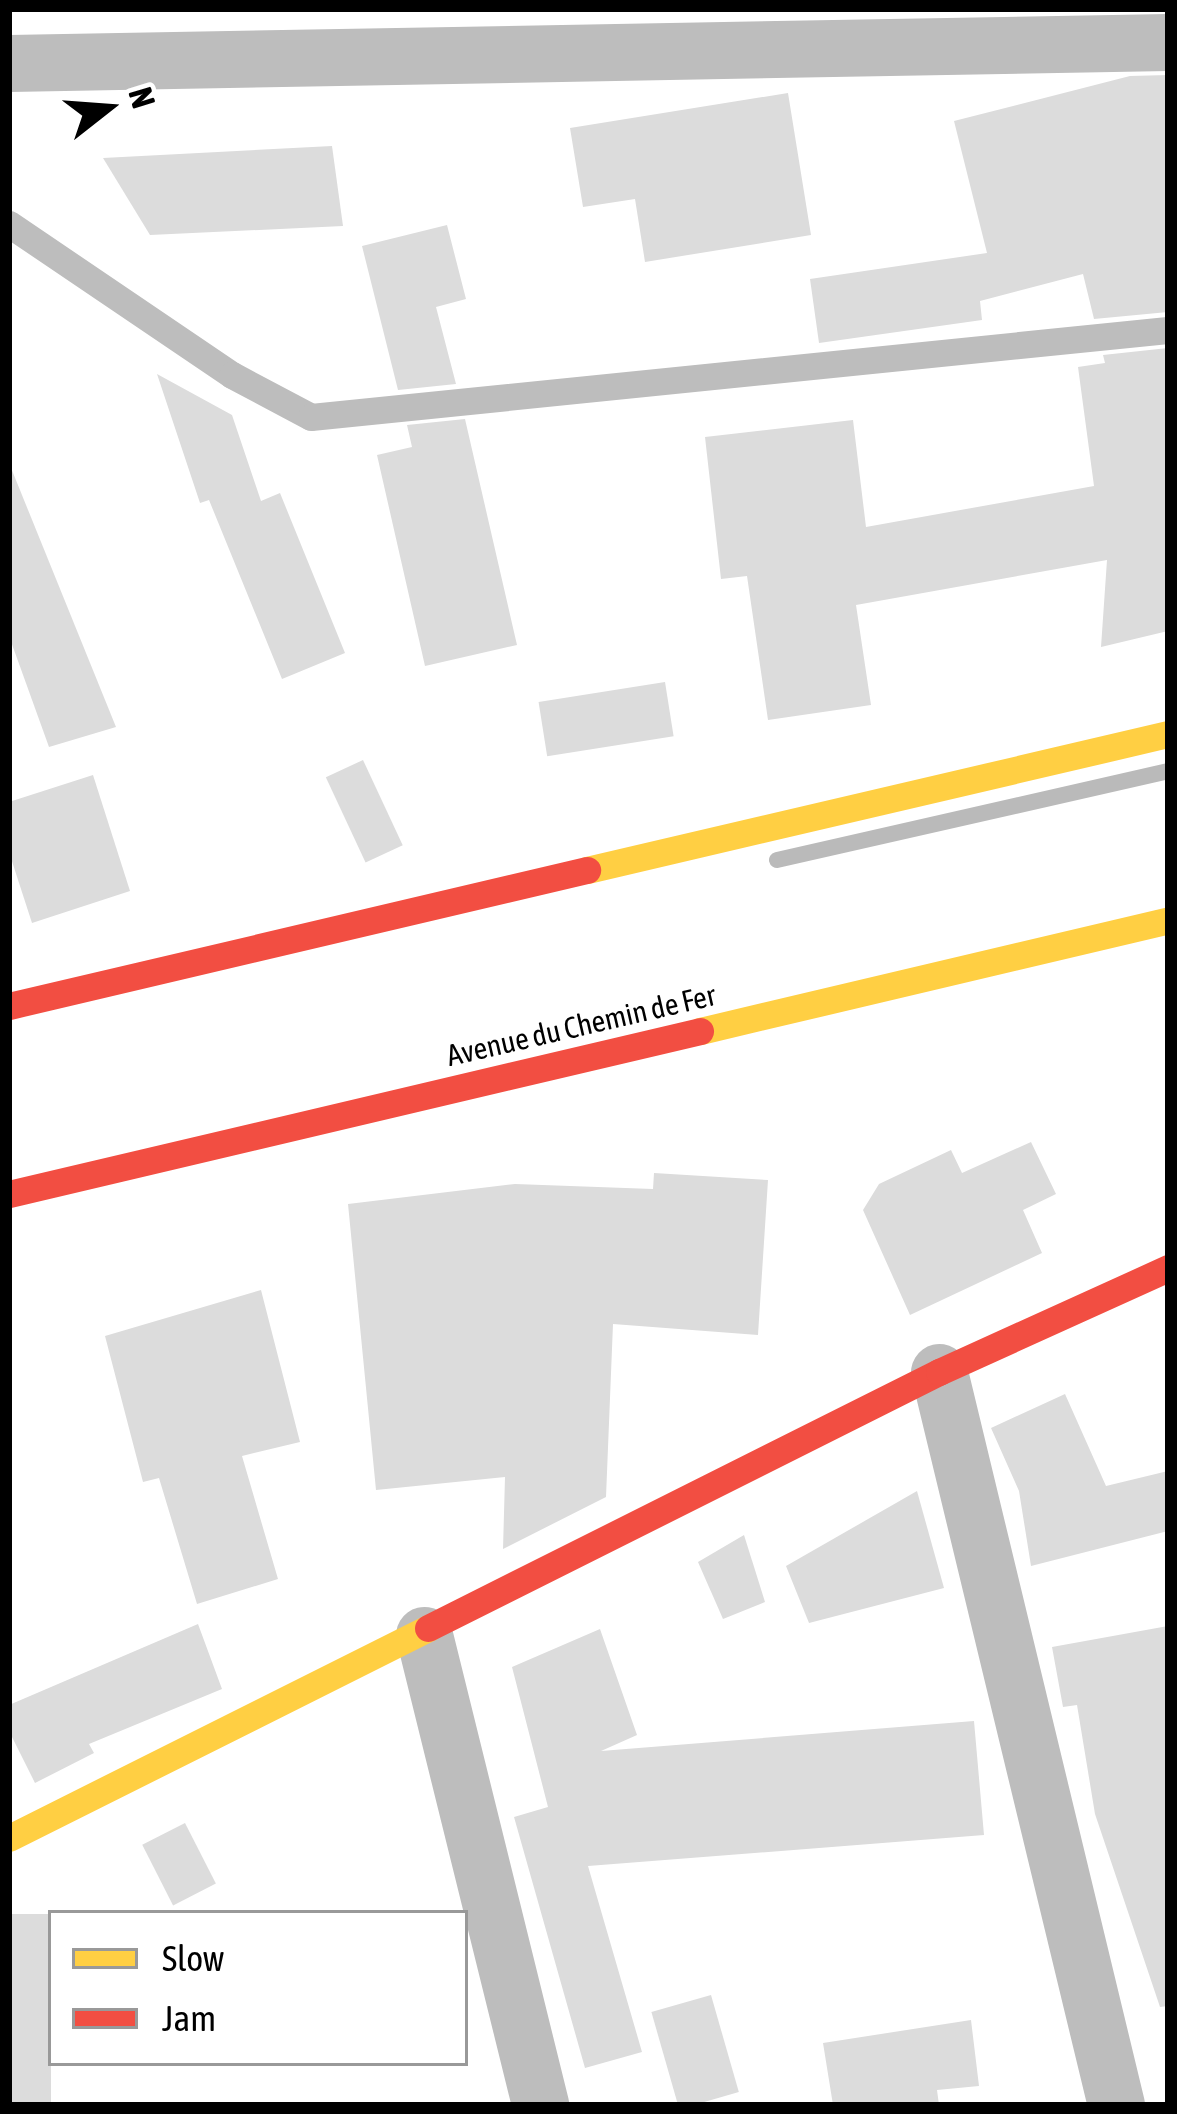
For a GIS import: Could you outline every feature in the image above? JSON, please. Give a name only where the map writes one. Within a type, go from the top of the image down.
[{"type":"main road","points":[[9,1006],[1168,734]]},
{"type":"main road","name":"Avenue du Chemin de Fer","points":[[9,1194],[1168,920]]},
{"type":"main road","points":[[9,1838],[424,1635],[939,1372],[1168,1268]]},
{"type":"street","points":[[9,62],[1168,42]]},
{"type":"street","points":[[939,1372],[1116,2105]]},
{"type":"street","points":[[424,1635],[540,2105]]},
{"type":"lane","points":[[9,224],[232,374],[311,417],[1168,330]]},
{"type":"building","points":[[1168,75],[1168,312],[1094,319],[1083,274],[980,301],[982,320],[819,343],[810,279],[987,253],[954,121],[1130,76]]},
{"type":"building","points":[[788,93],[811,235],[645,262],[635,199],[583,207],[570,128]]},
{"type":"building","points":[[332,146],[343,226],[150,235],[103,158]]},
{"type":"building","points":[[447,225],[466,299],[436,307],[456,384],[398,390],[362,246]]},
{"type":"building","points":[[1168,348],[1168,631],[1101,647],[1107,560],[856,605],[871,705],[768,720],[747,576],[721,579],[705,437],[853,420],[866,527],[1094,486],[1078,367],[1105,363],[1103,355]]},
{"type":"building","points":[[157,374],[232,415],[261,501],[280,493],[345,653],[282,679],[209,500],[200,503]]},
{"type":"building","points":[[465,419],[517,645],[425,666],[377,455],[412,447],[407,425]]},
{"type":"building","points":[[9,463],[116,727],[49,747],[9,636]]},
{"type":"building","points":[[665,682],[674,736],[547,756],[539,702]]},
{"type":"building","points":[[363,760],[403,845],[366,863],[326,777]]},
{"type":"building","points":[[93,775],[130,891],[32,923],[9,852],[9,802]]},
{"type":"building","points":[[1031,1142],[1056,1194],[1023,1210],[1042,1253],[910,1315],[863,1210],[879,1184],[951,1150],[962,1173]]},
{"type":"building","points":[[654,1173],[768,1180],[758,1335],[613,1324],[606,1497],[503,1549],[505,1477],[376,1490],[348,1204],[515,1184],[653,1189]]},
{"type":"building","points":[[261,1290],[300,1442],[242,1456],[278,1579],[197,1604],[159,1478],[143,1482],[105,1336]]},
{"type":"building","points":[[1065,1394],[1106,1486],[1168,1471],[1168,1531],[1031,1566],[1019,1491],[991,1428]]},
{"type":"building","points":[[917,1491],[944,1588],[809,1623],[786,1566]]},
{"type":"building","points":[[744,1535],[765,1602],[723,1619],[698,1562]]},
{"type":"building","points":[[198,1624],[222,1689],[89,1744],[94,1753],[35,1783],[9,1731],[9,1705]]},
{"type":"building","points":[[1168,1626],[1168,2006],[1160,2007],[1095,1814],[1077,1705],[1063,1707],[1052,1647]]},
{"type":"building","points":[[600,1629],[637,1735],[601,1751],[974,1721],[984,1835],[588,1866],[642,2052],[585,2068],[514,1817],[548,1807],[512,1667]]},
{"type":"building","points":[[185,1823],[216,1884],[173,1905],[142,1845]]},
{"type":"building","points":[[9,1914],[48,1914],[51,2105],[9,2105]]},
{"type":"building","points":[[711,1995],[739,2092],[678,2105],[651,2012]]},
{"type":"building","points":[[971,2020],[979,2086],[937,2090],[939,2105],[833,2105],[823,2043]]},
{"type":"waterway","points":[[777,860],[1168,771]]},
{"type":"traffic: slow","points":[[587,870],[1168,734]]},
{"type":"traffic: slow","points":[[700,1031],[1168,920]]},
{"type":"traffic: slow","points":[[9,1838],[428,1628]]},
{"type":"traffic: jam","points":[[9,1006],[587,870]]},
{"type":"traffic: jam","points":[[9,1194],[700,1031]]},
{"type":"traffic: jam","points":[[428,1628],[939,1372],[1168,1268]]}]
